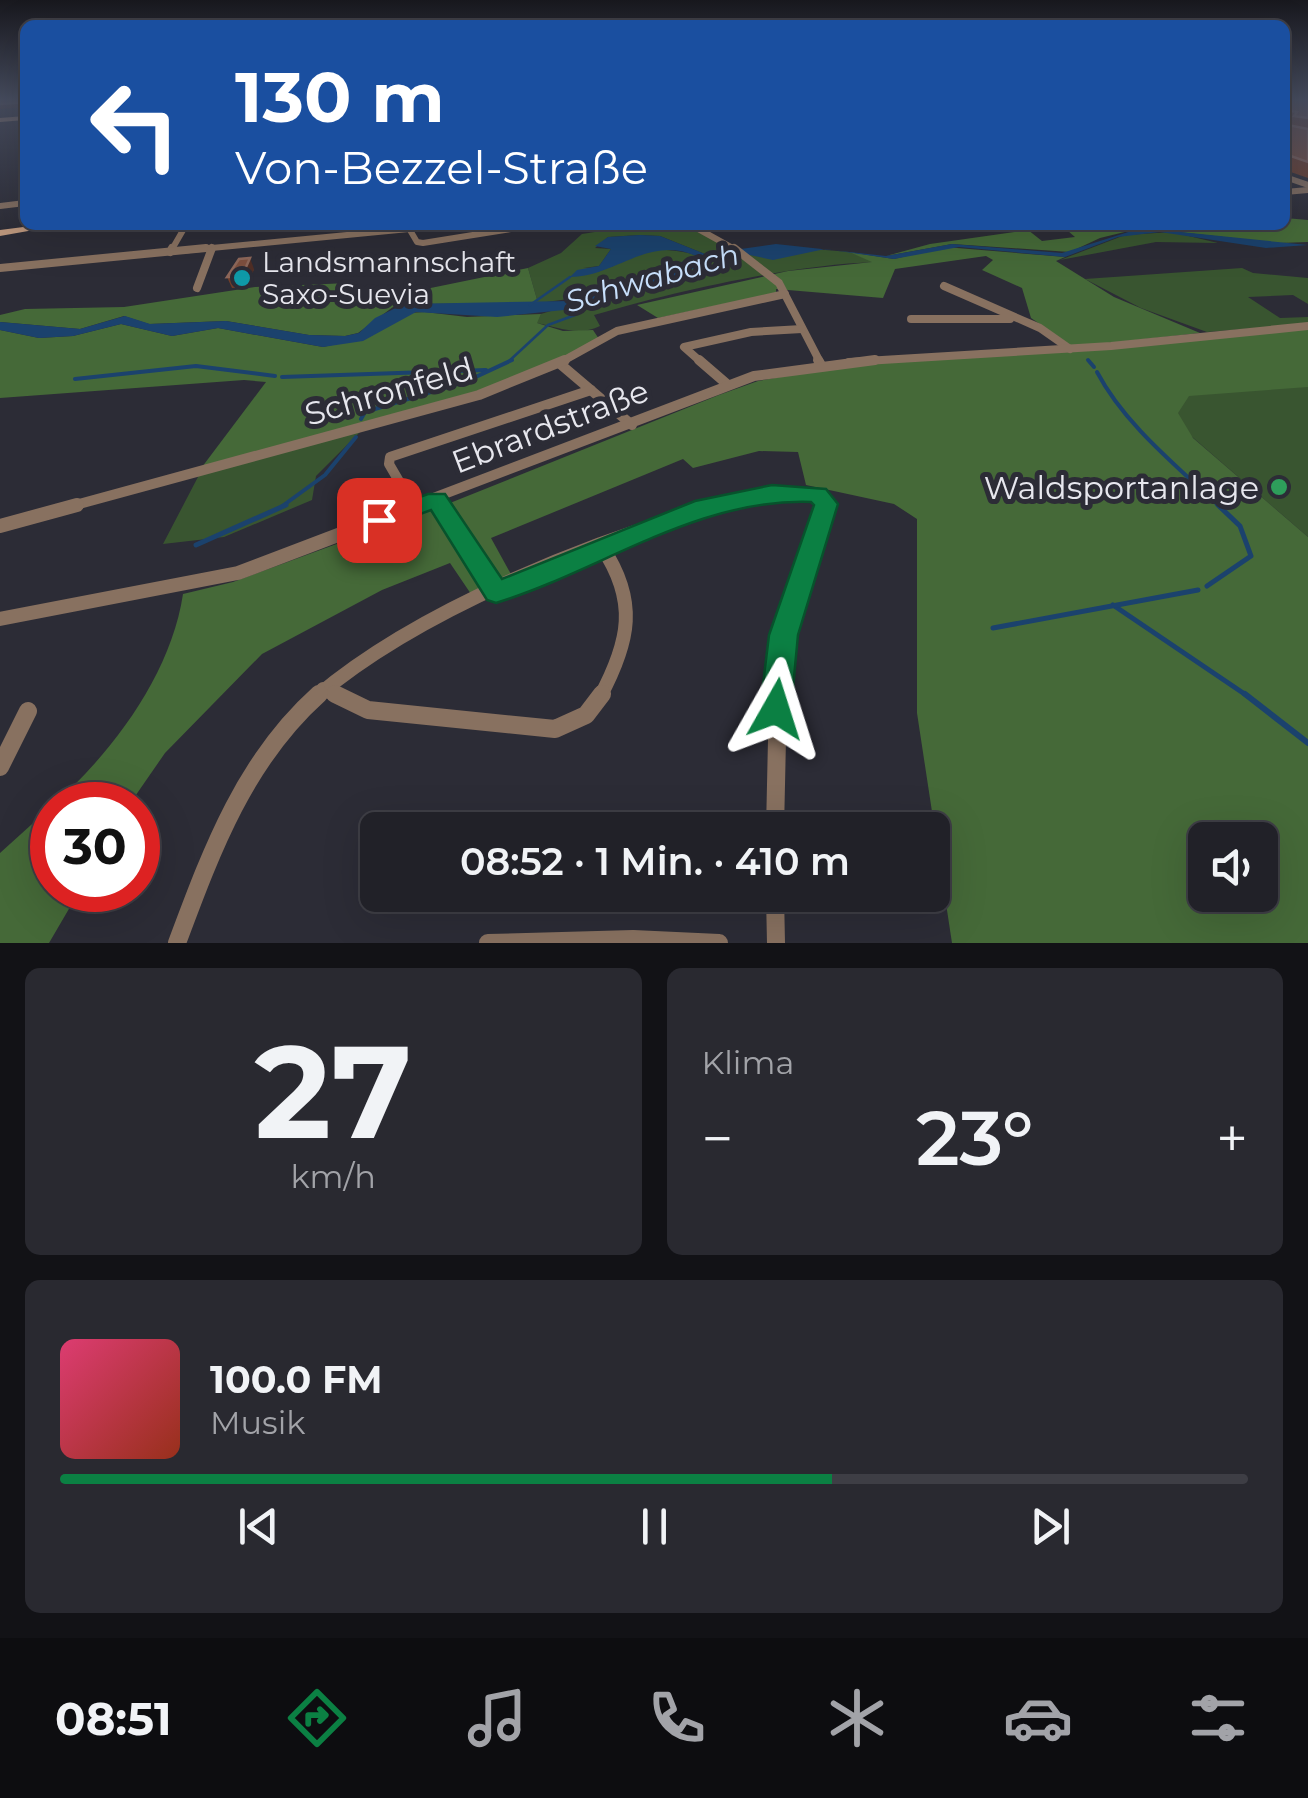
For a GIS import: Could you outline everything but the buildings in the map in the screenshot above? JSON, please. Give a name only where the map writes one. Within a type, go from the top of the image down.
[{"type":"street","points":[[170,252],[183,230]]},
{"type":"street","points":[[0,268],[380,230]]},
{"type":"street","points":[[410,230],[417,242],[501,230]]},
{"type":"street","points":[[700,230],[771,275],[785,294],[821,365]]},
{"type":"street","points":[[197,288],[212,248]]},
{"type":"street","points":[[944,286],[1025,319],[1070,349]]},
{"type":"street","name":"Schronfeld","points":[[0,526],[440,407],[558,363],[618,331],[785,294]]},
{"type":"street","points":[[911,319],[1025,319]]},
{"type":"street","name":"Ebrardstraße","points":[[0,618],[238,572],[754,376],[821,365],[1070,349],[1308,326]]},
{"type":"street","points":[[728,385],[684,347],[750,332],[802,329]]},
{"type":"street","points":[[558,363],[632,425]]},
{"type":"street","points":[[414,508],[389,464],[390,458],[591,390]]},
{"type":"street","points":[[177,943],[220,830],[248,780],[288,724],[323,689],[410,632],[665,520],[742,498],[800,493],[824,499],[826,504],[784,635],[774,736],[775,812]]},
{"type":"street","points":[[436,499],[496,593]]},
{"type":"street","points":[[323,689],[368,710],[555,730],[573,723],[589,713],[609,680],[626,610],[627,592],[602,547]]},
{"type":"street","points":[[0,767],[28,711]]},
{"type":"street","points":[[776,912],[776,943]]},
{"type":"street","points":[[489,943],[719,943]]},
{"type":"green space","points":[[1290,218],[1308,220],[1308,242],[1280,243],[1160,230],[1290,230]]},
{"type":"green space","points":[[607,230],[693,230],[737,250],[705,254],[660,236],[608,237],[595,248],[611,249],[599,266],[583,268],[612,267],[629,255],[653,250],[698,256],[600,295],[538,303],[528,268],[561,253],[582,234]]},
{"type":"green space","points":[[1028,230],[1042,241],[1075,237],[1068,231],[1133,230],[1100,238],[1070,252],[952,244],[886,256],[930,244]]},
{"type":"green space","points":[[1172,232],[1218,243],[1156,242],[1060,260],[1125,235]]},
{"type":"green space","points":[[791,247],[849,252],[875,262],[807,268],[696,288],[594,315],[600,326],[584,331],[536,323],[541,314],[729,256]]},
{"type":"green space","points":[[945,247],[1065,257],[1056,261],[1114,297],[1200,333],[1073,347],[1031,318],[1022,288],[982,270],[993,260],[986,256],[895,269],[883,298],[776,289],[776,293],[658,318],[637,305],[788,271],[872,262],[849,252],[894,259]]},
{"type":"green space","points":[[528,268],[538,303],[393,307],[358,333],[345,336],[309,335],[226,321],[149,324],[124,316],[80,329],[0,322],[0,315],[25,309],[124,307],[255,287],[349,283],[359,297],[416,291]]},
{"type":"green space","points":[[1242,268],[1253,273],[1308,278],[1308,304],[1293,295],[1248,297],[1280,318],[1308,317],[1308,324],[1207,332],[1141,308],[1085,279]]},
{"type":"green space","points":[[408,313],[467,317],[541,314],[537,323],[563,331],[593,330],[599,339],[553,364],[455,402],[199,471],[266,382],[244,380],[0,398],[0,330],[39,338],[73,336],[121,324],[172,336],[218,328],[323,347],[369,337]]},
{"type":"green space","points":[[1308,328],[1308,387],[1189,396],[1178,413],[1193,438],[1308,537],[1308,943],[952,943],[947,912],[950,812],[932,812],[917,713],[917,519],[894,504],[806,485],[798,452],[759,451],[693,468],[683,459],[491,538],[512,576],[496,583],[450,503],[758,381],[835,367]]},
{"type":"green space","name":"Waldsportanlage","points":[[1308,379],[1308,537],[1139,391]]},
{"type":"green space","points":[[361,431],[316,476],[312,500],[224,537],[163,544],[199,475]]},
{"type":"green space","points":[[432,509],[484,588],[471,594],[450,563],[382,590],[262,654],[165,753],[145,782],[77,782],[117,736],[152,682],[166,653],[183,594],[233,582]]},
{"type":"green space","points":[[30,826],[30,912],[67,912],[49,943],[0,943],[0,853]]},
{"type":"water","points":[[1135,230],[1161,230],[1308,245],[1266,248],[1160,232],[1118,237],[1065,257],[959,247],[894,259],[835,250],[886,256],[952,244],[1062,253]]},
{"type":"water","name":"Schwabach","points":[[660,236],[705,254],[776,244],[824,249],[773,260],[745,254],[709,262],[637,293],[583,308],[497,317],[416,312],[363,341],[323,347],[218,328],[172,336],[121,324],[73,336],[39,338],[0,330],[0,322],[80,329],[125,316],[150,324],[226,321],[309,335],[345,336],[359,333],[375,318],[404,304],[570,301],[619,288],[696,256],[662,250],[602,271],[570,277],[577,270],[599,266],[611,249],[595,246],[608,237]]},
{"type":"waterway","name":"Schwabach","points":[[530,305],[570,277]]},
{"type":"waterway","name":"Schwabach","points":[[508,362],[548,325],[575,315],[578,306]]},
{"type":"waterway","points":[[508,362],[512,360]]},
{"type":"waterway","points":[[1088,360],[1094,367]]},
{"type":"waterway","points":[[361,419],[365,412],[467,381],[508,362]]},
{"type":"waterway","points":[[75,379],[196,366],[275,376]]},
{"type":"waterway","points":[[282,377],[486,370]]},
{"type":"waterway","points":[[1097,372],[1137,427],[1220,507]]},
{"type":"waterway","points":[[281,507],[325,475],[356,437]]},
{"type":"waterway","points":[[196,545],[286,505]]},
{"type":"waterway","points":[[1207,586],[1251,556],[1240,526],[1218,505]]},
{"type":"waterway","points":[[1114,606],[1198,590]]},
{"type":"waterway","points":[[993,628],[1114,606]]},
{"type":"waterway","points":[[1114,606],[1248,696]]},
{"type":"waterway","points":[[1248,696],[1308,743]]},
{"type":"place","name":"Landsmannschaft Saxo-Suevia","points":[[242,278]]},
{"type":"place","name":"Waldsportanlage","points":[[1279,487]]},
{"type":"route","points":[[379,520],[436,499],[496,593],[703,507],[772,493],[818,495],[826,504],[784,635],[776,709]]}]
